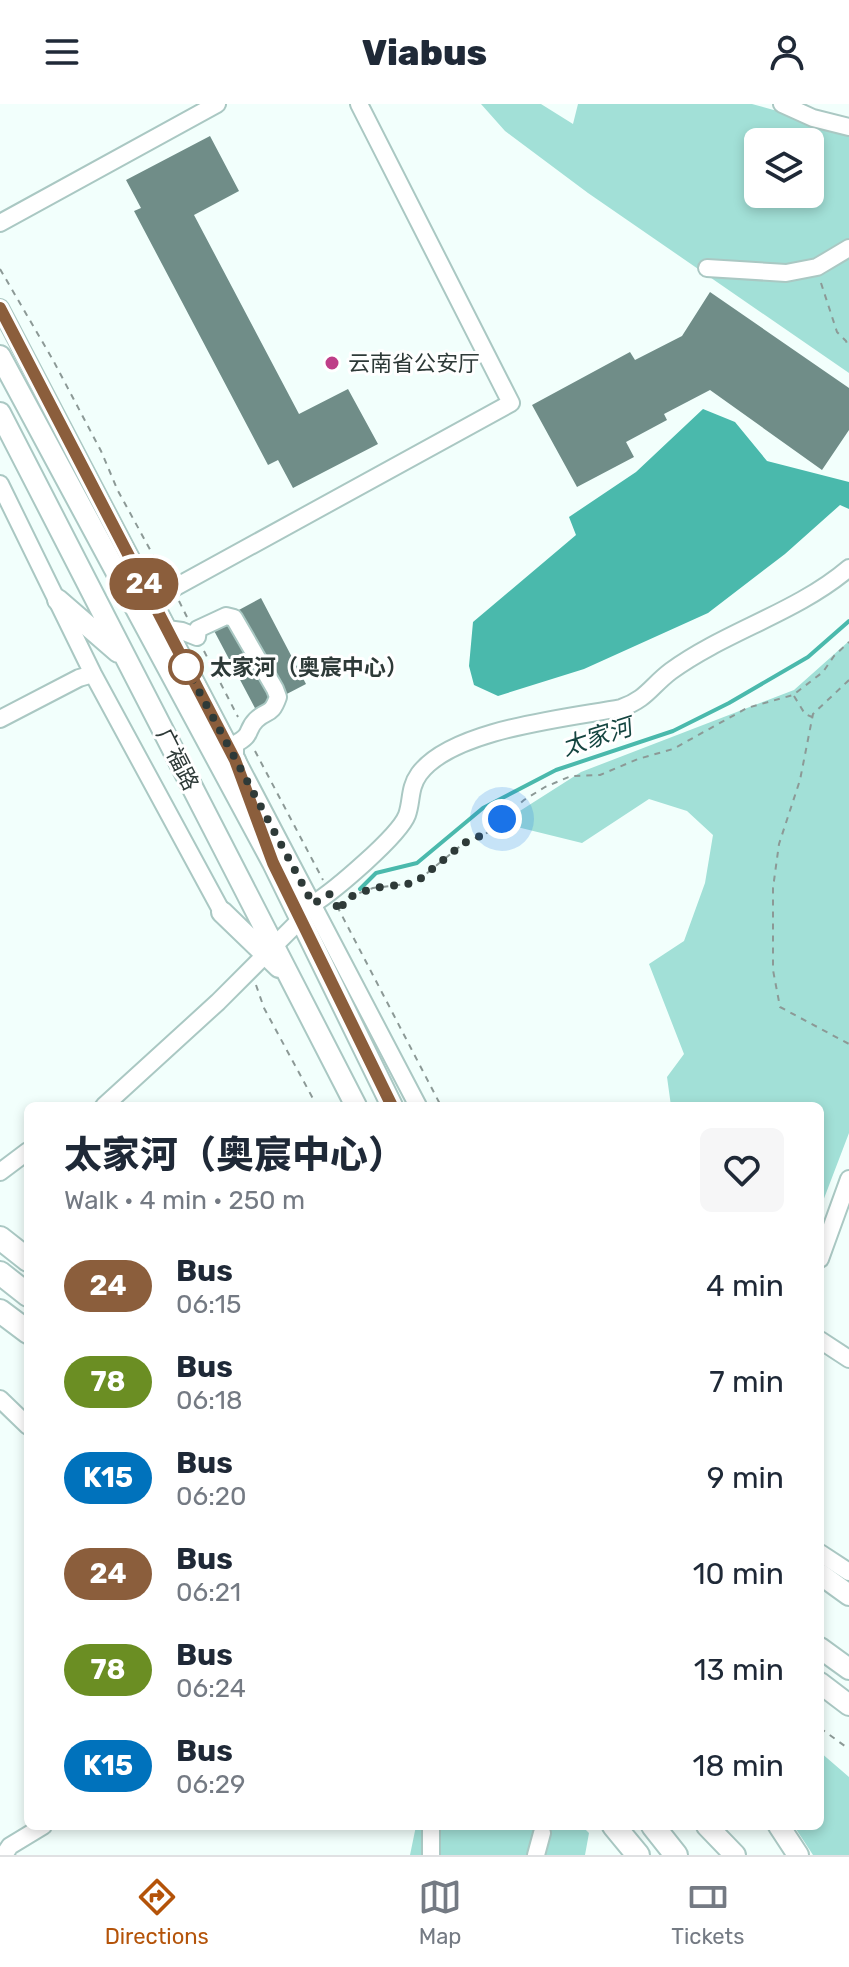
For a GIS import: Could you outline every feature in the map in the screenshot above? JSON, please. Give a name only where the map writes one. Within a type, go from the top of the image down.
[{"type":"highway","points":[[0,1238],[24,1257]]},
{"type":"highway","points":[[0,1273],[24,1292]]},
{"type":"highway","points":[[0,1311],[24,1329]]},
{"type":"highway","points":[[617,1830],[638,1855]]},
{"type":"highway","points":[[656,1830],[676,1855]]},
{"type":"main road","name":"广福路","points":[[0,356],[273,863],[307,912],[390,1102]]},
{"type":"main road","name":"广福路","points":[[0,413],[127,660],[270,950],[292,980],[354,1102]]},
{"type":"main road","points":[[58,600],[127,660]]},
{"type":"main road","points":[[235,760],[273,863]]},
{"type":"main road","points":[[222,912],[270,950]]},
{"type":"main road","points":[[380,1083],[399,1102]]},
{"type":"main road","points":[[824,1577],[849,1595]]},
{"type":"main road","points":[[824,1651],[849,1669]]},
{"type":"main road","points":[[824,1686],[849,1705]]},
{"type":"main road","points":[[711,1830],[735,1855]]},
{"type":"main road","points":[[782,1830],[798,1855]]},
{"type":"street","points":[[0,223],[217,104]]},
{"type":"street","points":[[152,600],[511,403],[359,104]]},
{"type":"street","points":[[782,104],[813,118],[849,127]]},
{"type":"street","points":[[707,268],[786,273],[817,267],[849,248]]},
{"type":"street","points":[[0,308],[235,760],[307,912],[416,1102]]},
{"type":"street","points":[[0,484],[93,674],[222,912]]},
{"type":"street","points":[[108,1102],[397,830],[407,814],[408,797],[419,774],[439,755],[485,735],[638,702],[670,672],[717,643],[753,627],[849,568]]},
{"type":"street","points":[[167,629],[197,637],[198,629],[226,616],[234,618],[275,689],[278,697],[275,706],[270,713],[256,720],[248,737],[235,744],[235,760]]},
{"type":"street","points":[[0,719],[79,678],[93,674]]},
{"type":"street","points":[[0,1172],[24,1154]]},
{"type":"street","points":[[824,1248],[849,1179]]},
{"type":"street","points":[[824,1343],[849,1359]]},
{"type":"street","points":[[0,1399],[24,1422]]},
{"type":"street","points":[[824,1556],[849,1572]]},
{"type":"street","points":[[4,1855],[10,1846],[36,1830]]},
{"type":"street","points":[[431,1830],[431,1855]]},
{"type":"street","points":[[536,1855],[542,1833]]},
{"type":"path","points":[[817,267],[827,310],[849,348]]},
{"type":"path","points":[[0,269],[101,451],[118,491],[173,590],[285,813],[439,1102]]},
{"type":"path","points":[[340,912],[345,899],[373,888],[415,883],[464,843],[496,829],[502,819],[524,800],[545,787],[571,776],[600,775],[673,749],[747,708],[793,695],[823,672],[849,642]]},
{"type":"path","points":[[849,680],[812,717],[800,780],[779,844],[774,870],[773,970],[780,1007],[849,1044]]},
{"type":"path","points":[[793,695],[805,714],[812,717]]},
{"type":"path","points":[[250,971],[264,1008],[315,1102]]},
{"type":"path","points":[[824,1731],[849,1749]]},
{"type":"shaded area","points":[[481,104],[541,104],[573,124],[578,104],[752,104],[849,131],[849,373],[588,193],[505,131]]},
{"type":"shaded area","points":[[703,409],[735,422],[767,461],[849,482],[849,509],[840,505],[785,554],[708,613],[584,669],[498,696],[474,685],[469,666],[473,622],[576,535],[569,517],[636,472]]},
{"type":"shaded area","points":[[849,641],[849,1133],[824,1199],[824,1102],[670,1102],[667,1077],[684,1054],[649,964],[684,941],[705,883],[713,835],[687,811],[649,799],[582,843],[501,823],[581,772],[794,690]]},
{"type":"shaded area","points":[[824,1755],[849,1777],[849,1855],[813,1855],[797,1830],[824,1830]]},
{"type":"shaded area","points":[[415,1830],[586,1830],[589,1833],[585,1855],[410,1855]]},
{"type":"building","points":[[210,136],[239,191],[194,215],[299,414],[348,389],[378,444],[293,488],[278,460],[268,465],[134,211],[141,208],[126,180]]},
{"type":"building","points":[[710,292],[849,388],[849,430],[822,470],[710,390],[664,414],[667,420],[626,442],[634,457],[577,487],[532,405],[630,352],[635,360],[682,336]]},
{"type":"building","points":[[261,598],[306,684],[256,710],[211,625]]},
{"type":"waterway","name":"太家河","points":[[360,889],[376,873],[417,863],[483,808],[556,770],[673,731],[729,703],[808,657],[849,621]]},
{"type":"bus line","name":"24","points":[[0,308],[235,760],[273,863],[390,1102]]},
{"type":"place","name":"云南省公安厅","points":[[332,363]]},
{"type":"place","name":"太家河（奥宸中心）","points":[[186,667]]},
{"type":"route","points":[[186,667],[313,904],[330,894],[340,912],[345,899],[373,888],[415,883],[464,843],[496,829],[502,819]]}]
